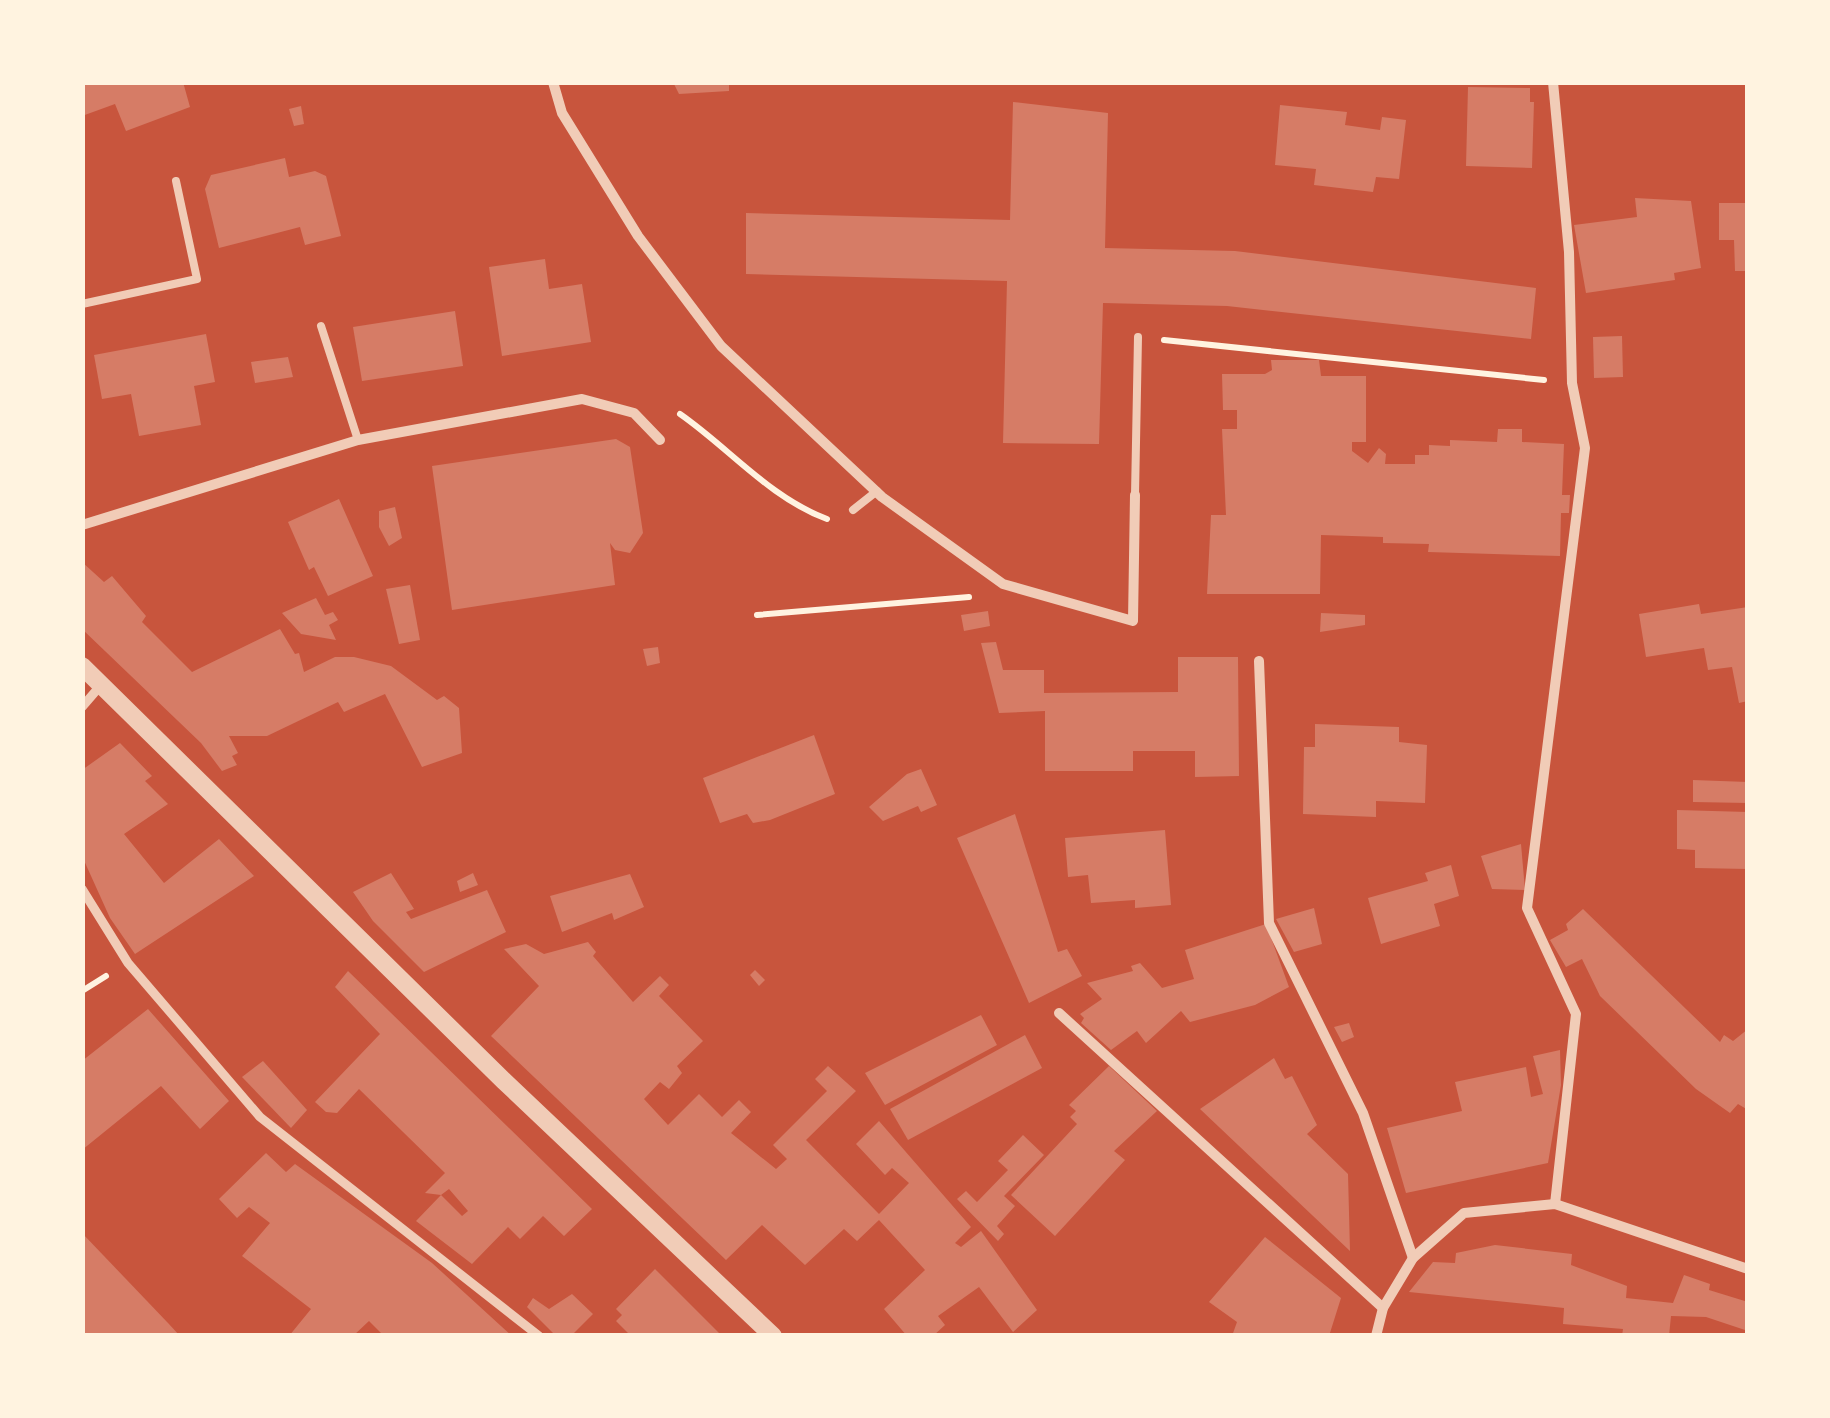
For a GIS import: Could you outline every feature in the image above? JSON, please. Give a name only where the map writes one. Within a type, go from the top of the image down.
[{"type":"street","points":[[553,82],[562,113],[638,236],[721,346],[877,492],[1003,584],[1134,622],[1135,495]]},
{"type":"street","points":[[1553,82],[1569,252],[1572,383],[1584,448],[1527,908],[1576,1014],[1555,1204]]},
{"type":"street","points":[[82,525],[358,440],[582,399],[634,413],[660,440]]},
{"type":"street","points":[[1259,661],[1269,923],[1363,1113],[1412,1258]]},
{"type":"street","points":[[82,666],[504,1081],[772,1336]]},
{"type":"street","points":[[82,707],[102,683]]},
{"type":"street","points":[[82,889],[128,963],[260,1116],[539,1336]]},
{"type":"street","points":[[1060,1013],[1383,1308]]},
{"type":"street","points":[[1376,1336],[1383,1308],[1412,1258],[1464,1213],[1555,1204],[1748,1269]]},
{"type":"lane","points":[[82,304],[197,280],[176,180]]},
{"type":"lane","points":[[320,326],[358,440]]},
{"type":"lane","points":[[1135,495],[1138,337]]},
{"type":"lane","points":[[853,510],[877,492]]},
{"type":"path","points":[[1138,337],[1572,383]]},
{"type":"path","points":[[719,441],[792,506],[834,521],[853,510]]},
{"type":"path","points":[[756,615],[959,602],[1003,584]]},
{"type":"path","points":[[82,990],[102,978]]},
{"type":"building","points":[[82,82],[183,82],[190,107],[126,131],[115,104],[82,116]]},
{"type":"building","points":[[673,82],[729,82],[729,91],[679,94]]},
{"type":"building","points":[[1468,87],[1530,88],[1530,102],[1534,102],[1532,168],[1466,166]]},
{"type":"building","points":[[1013,102],[1108,113],[1105,248],[1235,251],[1536,288],[1531,339],[1227,306],[1103,303],[1099,444],[1003,443],[1007,281],[746,274],[746,213],[1010,220]]},
{"type":"building","points":[[1280,105],[1347,112],[1345,125],[1380,130],[1382,117],[1406,120],[1399,179],[1376,177],[1373,192],[1314,185],[1316,169],[1275,165]]},
{"type":"building","points":[[301,106],[304,124],[294,126],[289,109]]},
{"type":"building","points":[[285,158],[289,177],[315,171],[326,176],[341,236],[305,245],[300,227],[219,248],[205,189],[211,175]]},
{"type":"building","points":[[1635,198],[1691,201],[1701,268],[1674,273],[1675,280],[1586,293],[1574,225],[1637,217]]},
{"type":"building","points":[[1719,203],[1748,203],[1748,271],[1735,271],[1734,240],[1719,240]]},
{"type":"building","points":[[545,259],[549,289],[582,284],[591,342],[502,356],[489,267]]},
{"type":"building","points":[[455,311],[463,366],[362,381],[353,327]]},
{"type":"building","points":[[206,334],[215,382],[194,386],[201,425],[139,436],[131,394],[102,399],[94,355]]},
{"type":"building","points":[[1622,336],[1623,377],[1594,378],[1593,337]]},
{"type":"building","points":[[288,357],[293,377],[255,383],[251,362]]},
{"type":"building","points":[[1271,360],[1319,360],[1321,376],[1366,376],[1366,442],[1352,442],[1352,451],[1368,463],[1379,448],[1386,454],[1385,464],[1415,464],[1415,455],[1429,455],[1429,445],[1450,446],[1450,440],[1497,442],[1498,429],[1522,429],[1522,442],[1564,444],[1562,495],[1570,495],[1569,513],[1561,513],[1560,556],[1428,552],[1429,544],[1383,543],[1383,537],[1321,535],[1320,594],[1207,594],[1211,515],[1226,515],[1222,429],[1237,429],[1237,410],[1223,410],[1222,374],[1265,374],[1272,370]]},
{"type":"building","points":[[616,439],[630,447],[643,533],[630,553],[615,550],[610,543],[615,585],[452,610],[432,466]]},
{"type":"building","points":[[339,499],[373,576],[328,596],[314,567],[309,570],[288,522]]},
{"type":"building","points":[[395,507],[402,538],[389,546],[379,527],[379,511]]},
{"type":"building","points":[[82,562],[104,582],[112,576],[146,616],[142,622],[192,672],[280,629],[295,654],[299,653],[304,672],[335,657],[354,657],[391,666],[437,700],[444,696],[459,708],[462,753],[422,767],[385,694],[344,712],[338,702],[267,736],[229,736],[238,753],[232,756],[237,765],[222,771],[201,743],[82,629]]},
{"type":"building","points":[[410,585],[420,640],[399,644],[386,589]]},
{"type":"building","points":[[316,598],[325,615],[333,612],[338,620],[329,625],[336,640],[301,634],[282,613]]},
{"type":"building","points":[[1699,604],[1701,614],[1748,607],[1748,701],[1739,703],[1732,667],[1708,670],[1704,648],[1646,657],[1639,614]]},
{"type":"building","points":[[988,611],[990,626],[964,631],[961,615]]},
{"type":"building","points":[[1321,613],[1365,615],[1365,625],[1320,632]]},
{"type":"building","points":[[996,642],[1003,670],[1044,670],[1044,693],[1178,692],[1178,657],[1238,657],[1239,776],[1195,777],[1195,751],[1133,751],[1133,771],[1045,771],[1045,711],[999,713],[981,643]]},
{"type":"building","points":[[658,647],[660,663],[647,666],[643,649]]},
{"type":"building","points":[[1315,724],[1399,727],[1399,742],[1427,745],[1425,803],[1376,801],[1376,817],[1303,814],[1304,747],[1315,747]]},
{"type":"building","points":[[814,735],[835,794],[770,820],[753,823],[747,814],[720,823],[703,778]]},
{"type":"building","points":[[120,743],[152,776],[145,781],[168,804],[124,834],[164,883],[219,839],[254,876],[135,954],[110,918],[82,856],[82,770]]},
{"type":"building","points":[[921,769],[937,805],[921,812],[918,806],[883,821],[869,807],[907,774]]},
{"type":"building","points":[[1693,780],[1748,782],[1748,803],[1693,802]]},
{"type":"building","points":[[1677,810],[1748,812],[1748,869],[1695,868],[1695,850],[1677,849]]},
{"type":"building","points":[[1015,814],[1058,952],[1067,949],[1082,976],[1029,1003],[957,838]]},
{"type":"building","points":[[1165,830],[1171,905],[1135,908],[1135,900],[1091,903],[1088,875],[1068,877],[1065,838]]},
{"type":"building","points":[[1521,844],[1525,890],[1492,889],[1481,856]]},
{"type":"building","points":[[1451,865],[1459,896],[1434,904],[1440,926],[1381,944],[1368,898],[1428,881],[1425,873]]},
{"type":"building","points":[[391,873],[414,909],[406,912],[411,919],[487,890],[506,932],[424,972],[373,921],[353,892]]},
{"type":"building","points":[[473,873],[478,885],[460,892],[457,881]]},
{"type":"building","points":[[630,874],[644,907],[614,920],[612,913],[562,932],[550,896]]},
{"type":"building","points":[[1314,908],[1322,944],[1294,952],[1276,919]]},
{"type":"building","points":[[1583,909],[1720,1042],[1724,1035],[1733,1041],[1748,1029],[1748,1110],[1738,1104],[1730,1113],[1696,1089],[1600,996],[1582,959],[1566,967],[1550,940],[1568,930],[1566,924]]},
{"type":"building","points":[[1266,924],[1289,987],[1255,1005],[1190,1022],[1181,1011],[1146,1043],[1137,1031],[1111,1050],[1081,1023],[1084,1018],[1080,1014],[1102,999],[1087,983],[1133,971],[1131,966],[1140,963],[1162,988],[1194,979],[1185,950]]},
{"type":"building","points":[[588,942],[596,952],[593,956],[633,1002],[660,976],[669,985],[659,996],[703,1041],[677,1066],[682,1073],[669,1089],[660,1082],[644,1099],[668,1125],[699,1094],[722,1117],[739,1100],[751,1112],[731,1133],[776,1169],[787,1159],[773,1145],[827,1091],[815,1079],[828,1066],[856,1091],[806,1140],[879,1214],[909,1183],[892,1168],[885,1175],[856,1144],[879,1121],[971,1227],[955,1243],[961,1247],[981,1231],[1037,1310],[1013,1332],[979,1287],[938,1316],[945,1325],[933,1336],[907,1336],[884,1309],[925,1270],[879,1220],[857,1241],[844,1229],[805,1265],[762,1225],[726,1260],[491,1036],[539,986],[504,949],[526,944],[544,954]]},
{"type":"building","points":[[755,970],[765,980],[759,986],[750,975]]},
{"type":"building","points":[[348,971],[592,1209],[564,1236],[543,1216],[520,1239],[508,1227],[472,1264],[416,1221],[441,1195],[425,1193],[445,1173],[359,1089],[337,1113],[326,1112],[315,1102],[380,1034],[335,987]],"holes":[[[449,1189],[468,1211],[462,1216],[441,1195]]]},
{"type":"building","points":[[148,1009],[229,1101],[200,1129],[161,1086],[82,1150],[82,1061]]},
{"type":"building","points":[[981,1015],[997,1045],[885,1105],[865,1073]]},
{"type":"building","points":[[1349,1023],[1354,1037],[1342,1042],[1334,1027]]},
{"type":"building","points":[[1025,1035],[1042,1068],[908,1140],[890,1109]]},
{"type":"building","points":[[1560,1050],[1561,1085],[1548,1163],[1406,1193],[1387,1128],[1462,1111],[1455,1082],[1526,1067],[1531,1097],[1543,1094],[1533,1056]]},
{"type":"building","points":[[1274,1058],[1285,1079],[1292,1076],[1317,1125],[1307,1134],[1348,1174],[1350,1251],[1200,1109]]},
{"type":"building","points":[[263,1061],[307,1110],[291,1128],[242,1077]]},
{"type":"building","points":[[1109,1066],[1157,1111],[1114,1151],[1125,1160],[1055,1236],[1011,1195],[1077,1124],[1070,1117],[1076,1111],[1069,1105]]},
{"type":"building","points":[[1023,1135],[1044,1155],[1004,1196],[1015,1206],[997,1226],[1004,1234],[998,1241],[957,1199],[966,1191],[977,1202],[1008,1170],[998,1161]]},
{"type":"building","points":[[266,1153],[286,1172],[295,1164],[432,1263],[512,1336],[384,1336],[369,1321],[353,1336],[289,1336],[311,1309],[242,1256],[270,1223],[249,1207],[237,1218],[219,1199]]},
{"type":"building","points":[[82,1233],[168,1323],[180,1336],[82,1336]]},
{"type":"building","points":[[1265,1237],[1341,1298],[1329,1336],[1232,1336],[1237,1322],[1209,1302]]},
{"type":"building","points":[[1495,1245],[1572,1254],[1571,1265],[1627,1286],[1626,1298],[1673,1303],[1684,1275],[1710,1284],[1709,1290],[1748,1302],[1748,1331],[1706,1317],[1671,1316],[1669,1336],[1622,1336],[1623,1329],[1563,1324],[1564,1308],[1409,1292],[1433,1262],[1455,1263],[1456,1253]]},
{"type":"building","points":[[655,1269],[722,1336],[631,1336],[616,1321],[622,1315],[616,1309]]},
{"type":"building","points":[[572,1294],[593,1314],[571,1336],[556,1336],[527,1307],[533,1298],[549,1309]]}]
